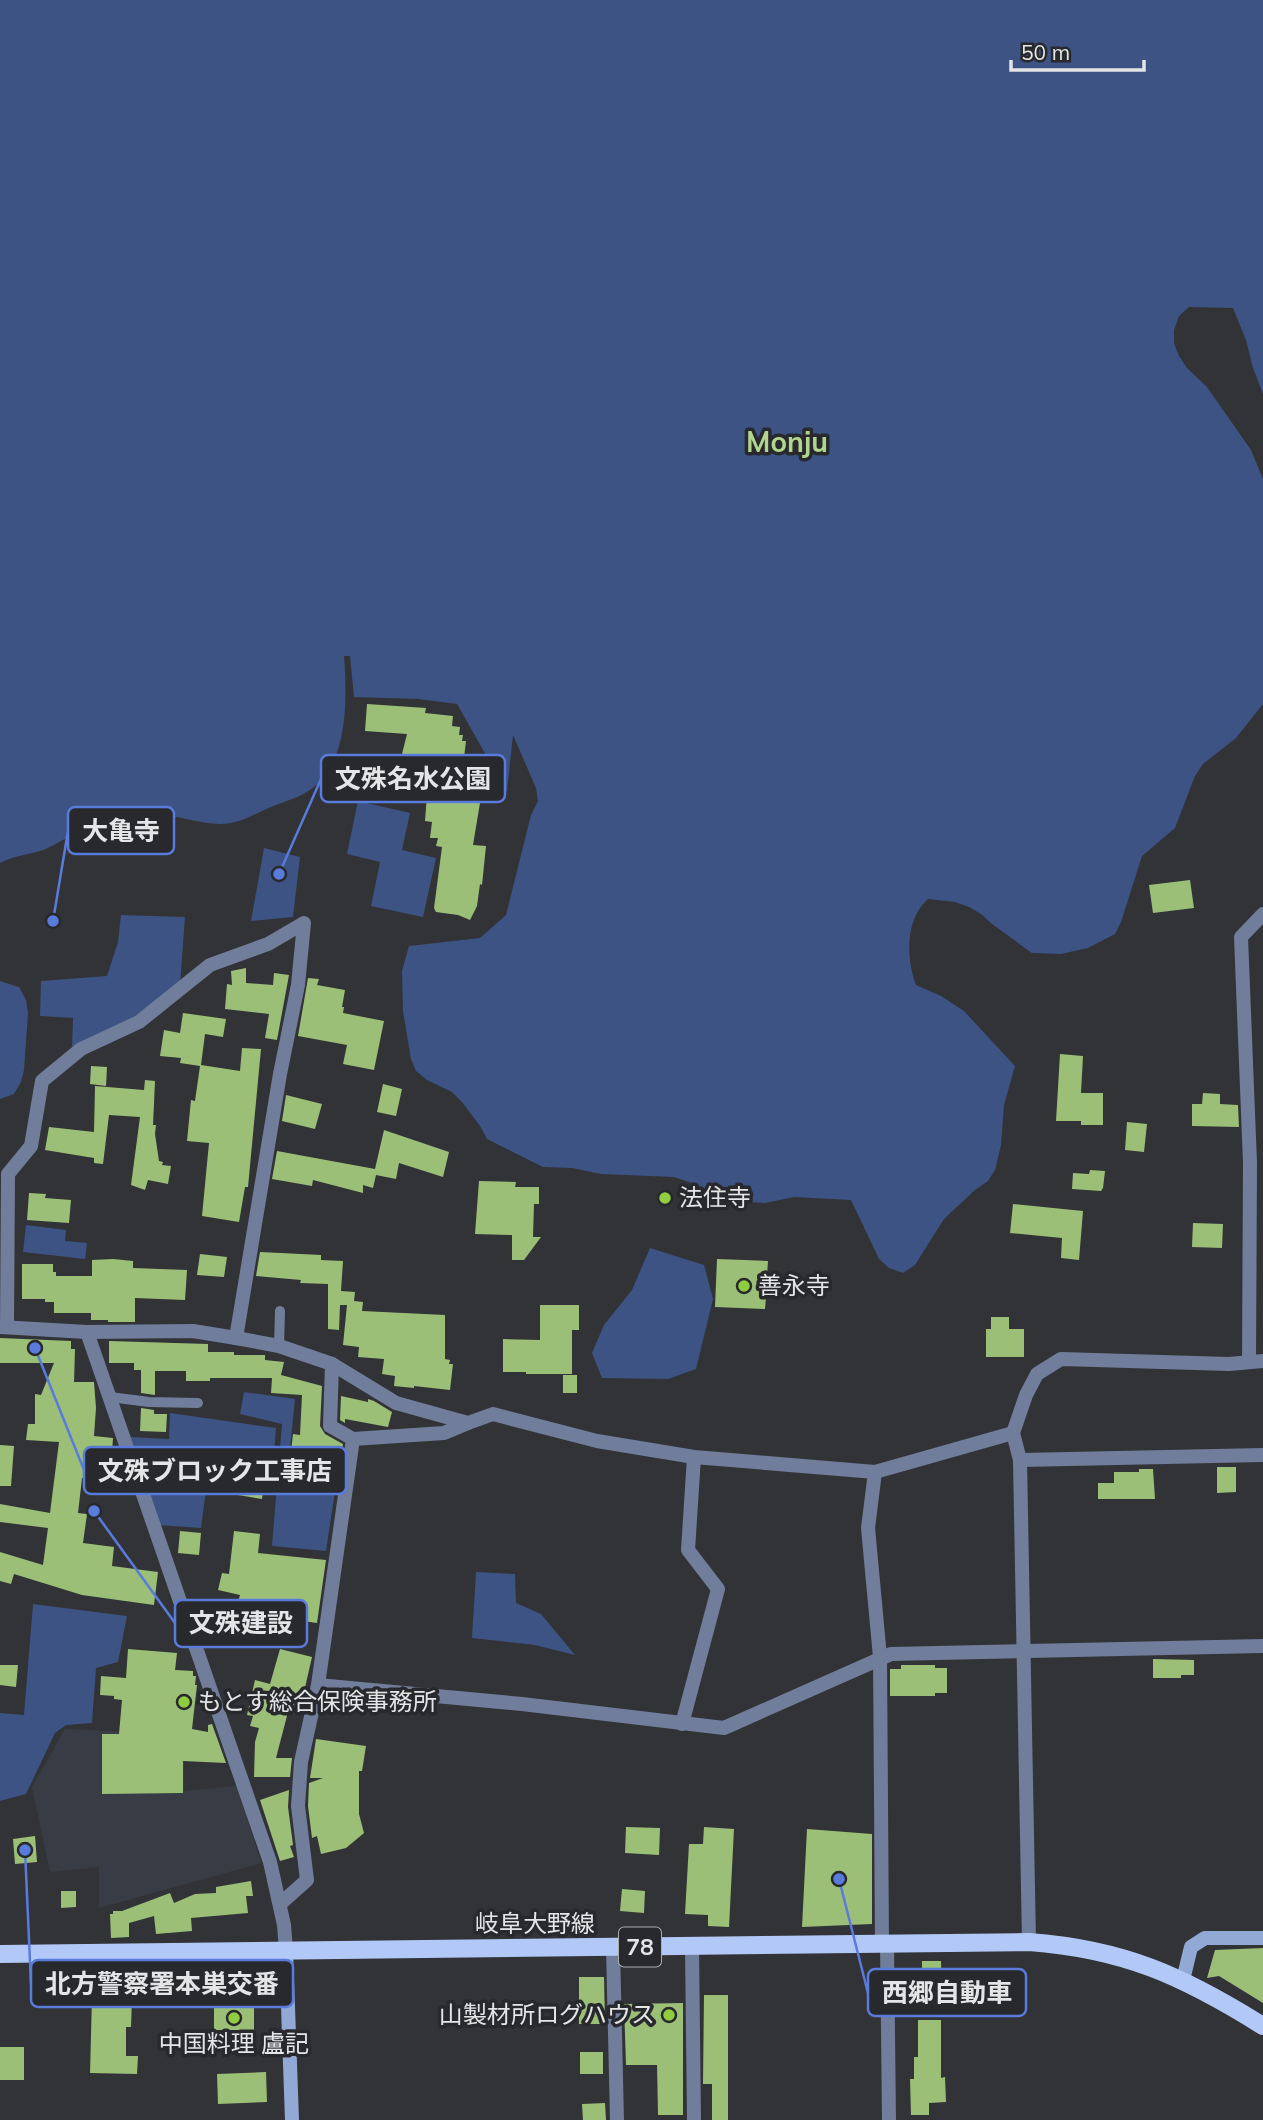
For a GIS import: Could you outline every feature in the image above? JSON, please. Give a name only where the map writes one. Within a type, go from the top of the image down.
[{"type":"main road","points":[[1183,1980],[1191,1947],[1205,1938],[1263,1938]]},
{"type":"main road","name":"岐阜大野線","points":[[0,1954],[1028,1942],[1061,1944],[1141,1962],[1183,1980],[1263,2026]]},
{"type":"main road","points":[[286,1950],[292,2120]]},
{"type":"street","points":[[1028,1942],[1021,1652],[1020,1460],[1013,1433],[1026,1395],[1037,1374],[1061,1359],[1229,1364],[1256,1361],[1256,1164],[1241,937],[1263,914]]},
{"type":"street","points":[[236,1338],[280,1074],[298,985],[304,923],[268,944],[210,965],[139,1022],[81,1049],[42,1081],[31,1146],[8,1174],[4,1327],[87,1332],[192,1331],[279,1346],[332,1364],[396,1403],[467,1423]]},
{"type":"street","points":[[87,1332],[270,1862],[286,1950]]},
{"type":"street","points":[[332,1364],[330,1426],[353,1439],[444,1433],[492,1414],[597,1441],[694,1457],[875,1472],[1013,1433]]},
{"type":"street","points":[[279,1904],[307,1880],[298,1806],[301,1762],[318,1685],[353,1439]]},
{"type":"street","points":[[1020,1460],[1263,1455]]},
{"type":"street","points":[[682,1724],[718,1589],[688,1550],[694,1457]]},
{"type":"street","points":[[875,1472],[868,1528],[880,1657],[889,2120]]},
{"type":"street","points":[[318,1685],[522,1704],[724,1728],[891,1654],[1263,1646]]},
{"type":"street","points":[[692,1947],[694,2120]]},
{"type":"street","points":[[613,1948],[617,2120]]},
{"type":"lane","points":[[279,1346],[280,1311]]},
{"type":"lane","points":[[110,1397],[149,1402],[198,1403]]},
{"type":"shaded area","points":[[0,0],[1263,0],[1263,394],[1233,308],[1189,307],[1179,316],[1174,330],[1174,343],[1187,368],[1207,387],[1251,450],[1263,479],[1263,704],[1236,738],[1203,764],[1195,776],[1175,828],[1142,856],[1115,934],[1088,948],[1061,954],[1032,953],[969,907],[955,902],[928,899],[920,907],[911,928],[909,951],[916,985],[941,996],[964,1011],[1015,1066],[1004,1105],[1001,1145],[995,1170],[988,1181],[944,1219],[915,1265],[903,1273],[889,1268],[879,1259],[851,1200],[794,1197],[765,1203],[720,1200],[698,1185],[674,1177],[601,1174],[572,1168],[543,1167],[487,1139],[480,1126],[452,1092],[427,1080],[416,1071],[411,1059],[403,1011],[402,971],[409,946],[480,938],[506,915],[531,815],[538,801],[536,788],[513,735],[507,792],[457,704],[418,699],[354,697],[350,656],[344,656],[346,689],[340,744],[325,775],[304,794],[231,823],[210,823],[157,815],[117,821],[69,837],[44,850],[0,863]]},
{"type":"shaded area","points":[[358,801],[410,813],[402,850],[436,858],[423,917],[371,906],[380,862],[347,854]]},
{"type":"shaded area","points":[[264,848],[300,857],[293,917],[251,921]]},
{"type":"shaded area","points":[[121,915],[185,917],[180,985],[147,1011],[72,1047],[73,1018],[40,1016],[41,981],[107,976],[118,942]]},
{"type":"shaded area","points":[[0,981],[19,987],[26,1000],[28,1013],[21,1082],[14,1094],[0,1099]]},
{"type":"shaded area","points":[[26,1225],[66,1230],[65,1241],[87,1243],[85,1259],[23,1252]]},
{"type":"shaded area","points":[[650,1248],[704,1265],[713,1299],[696,1369],[668,1379],[602,1378],[592,1353],[604,1325],[632,1290]]},
{"type":"shaded area","points":[[244,1392],[295,1399],[288,1467],[337,1478],[326,1551],[272,1546],[282,1424],[240,1414]]},
{"type":"shaded area","points":[[170,1413],[276,1428],[273,1468],[209,1467],[201,1528],[159,1525],[130,1437],[169,1439]]},
{"type":"shaded area","points":[[476,1572],[515,1574],[516,1603],[541,1614],[575,1655],[535,1645],[472,1638]]},
{"type":"shaded area","points":[[33,1604],[127,1616],[118,1662],[96,1668],[92,1723],[66,1725],[55,1733],[26,1794],[0,1801],[0,1713],[24,1715]]},
{"type":"shaded area","points":[[184,1727],[184,1791],[237,1786],[261,1863],[99,1908],[99,1867],[50,1872],[32,1787],[65,1729],[136,1732]]},
{"type":"building","points":[[367,704],[426,708],[425,713],[453,716],[452,726],[460,727],[459,735],[463,735],[462,741],[466,741],[464,758],[483,758],[487,797],[481,797],[473,845],[486,846],[482,885],[480,884],[477,906],[470,920],[458,915],[436,912],[434,908],[442,847],[436,846],[438,838],[430,838],[432,822],[425,821],[428,782],[399,775],[394,800],[372,795],[375,782],[358,778],[363,754],[400,762],[407,734],[365,731]]},
{"type":"building","points":[[1190,880],[1194,908],[1153,913],[1149,885]]},
{"type":"building","points":[[246,968],[246,983],[273,985],[274,973],[289,975],[277,1040],[265,1038],[269,1014],[225,1009],[227,984],[232,985],[231,971]]},
{"type":"building","points":[[308,978],[319,979],[317,985],[345,990],[343,1013],[384,1021],[374,1070],[343,1064],[347,1045],[298,1036]]},
{"type":"building","points":[[183,1013],[226,1019],[223,1037],[205,1034],[201,1065],[240,1071],[242,1048],[261,1049],[248,1187],[245,1187],[239,1222],[202,1216],[209,1143],[187,1141],[191,1100],[195,1101],[200,1066],[180,1063],[181,1058],[160,1056],[164,1030],[180,1033]]},
{"type":"building","points":[[1060,1054],[1083,1056],[1081,1093],[1103,1093],[1103,1125],[1081,1125],[1081,1121],[1056,1121]]},
{"type":"building","points":[[91,1066],[107,1067],[106,1086],[90,1084]]},
{"type":"building","points":[[145,1080],[155,1081],[153,1125],[156,1125],[159,1161],[163,1162],[162,1165],[171,1166],[168,1184],[148,1180],[145,1190],[131,1185],[140,1117],[109,1115],[103,1164],[94,1163],[94,1158],[45,1150],[49,1127],[94,1132],[95,1086],[144,1090]]},
{"type":"building","points":[[383,1084],[402,1089],[396,1116],[377,1112]]},
{"type":"building","points":[[1203,1093],[1220,1094],[1220,1104],[1238,1105],[1239,1127],[1192,1126],[1192,1104],[1202,1104]]},
{"type":"building","points":[[286,1095],[322,1104],[315,1129],[282,1121]]},
{"type":"building","points":[[1127,1122],[1147,1124],[1144,1152],[1125,1150]]},
{"type":"building","points":[[384,1130],[449,1152],[443,1177],[399,1163],[396,1179],[376,1175],[373,1188],[363,1185],[363,1193],[313,1180],[312,1186],[272,1179],[277,1151],[375,1169]]},
{"type":"building","points":[[1090,1170],[1105,1171],[1101,1191],[1072,1189],[1073,1173],[1089,1174]]},
{"type":"building","points":[[479,1181],[516,1182],[515,1187],[539,1187],[539,1204],[534,1204],[533,1237],[541,1237],[524,1260],[512,1260],[512,1235],[475,1234]]},
{"type":"building","points":[[29,1193],[46,1194],[45,1198],[71,1200],[69,1223],[27,1220]]},
{"type":"building","points":[[1013,1204],[1083,1211],[1079,1260],[1061,1258],[1062,1238],[1010,1233]]},
{"type":"building","points":[[1193,1223],[1223,1224],[1222,1248],[1192,1247]]},
{"type":"building","points":[[260,1252],[321,1255],[321,1260],[343,1261],[341,1291],[355,1292],[354,1301],[363,1302],[362,1311],[445,1315],[445,1359],[450,1360],[449,1364],[453,1364],[450,1390],[394,1386],[395,1376],[382,1374],[384,1359],[358,1357],[359,1347],[343,1345],[347,1305],[340,1305],[339,1330],[328,1329],[328,1284],[256,1276]]},
{"type":"building","points":[[200,1254],[227,1257],[224,1277],[197,1275]]},
{"type":"building","name":"善永寺","points":[[717,1259],[768,1261],[767,1275],[772,1275],[771,1297],[766,1297],[765,1309],[715,1307]]},
{"type":"building","points":[[92,1260],[133,1261],[133,1268],[187,1270],[185,1300],[135,1298],[135,1322],[108,1322],[91,1320],[91,1313],[54,1313],[54,1302],[45,1302],[45,1299],[22,1299],[22,1264],[53,1264],[56,1276],[92,1276]]},
{"type":"building","points":[[540,1305],[579,1305],[579,1330],[572,1330],[572,1374],[503,1372],[503,1339],[540,1340]]},
{"type":"building","points":[[991,1317],[1009,1317],[1009,1329],[1024,1329],[1024,1357],[986,1357],[986,1329],[991,1329]]},
{"type":"building","points":[[0,1338],[71,1341],[71,1349],[75,1349],[74,1382],[94,1382],[94,1436],[113,1438],[111,1465],[117,1466],[115,1481],[82,1478],[78,1513],[87,1514],[83,1543],[114,1547],[112,1566],[158,1572],[154,1605],[82,1595],[14,1574],[11,1584],[0,1581],[0,1552],[43,1565],[48,1528],[0,1522],[0,1504],[50,1513],[59,1442],[26,1440],[28,1424],[35,1424],[35,1394],[41,1395],[54,1363],[0,1363]]},
{"type":"building","points":[[109,1341],[208,1344],[208,1352],[265,1355],[265,1360],[284,1362],[281,1375],[322,1386],[320,1426],[325,1434],[343,1444],[339,1466],[290,1461],[293,1434],[300,1435],[302,1395],[271,1393],[272,1378],[210,1378],[210,1381],[186,1381],[186,1371],[155,1371],[155,1395],[141,1393],[141,1370],[134,1370],[134,1363],[109,1363]]},
{"type":"building","points":[[563,1375],[577,1375],[577,1393],[563,1393]]},
{"type":"building","points":[[341,1396],[368,1402],[368,1399],[392,1412],[388,1427],[345,1419],[345,1423],[340,1420]]},
{"type":"building","points":[[141,1408],[154,1410],[154,1414],[167,1414],[166,1432],[140,1431]]},
{"type":"building","points":[[0,1445],[14,1446],[11,1486],[0,1486]]},
{"type":"building","points":[[1217,1467],[1236,1467],[1236,1492],[1217,1493]]},
{"type":"building","points":[[1139,1469],[1153,1469],[1155,1499],[1098,1499],[1098,1483],[1114,1483],[1114,1472],[1139,1472]]},
{"type":"building","points":[[248,1472],[265,1474],[262,1499],[214,1491],[216,1475],[247,1478]]},
{"type":"building","points":[[180,1531],[201,1533],[199,1555],[178,1553]]},
{"type":"building","points":[[234,1531],[260,1534],[258,1553],[326,1560],[317,1623],[239,1612],[240,1607],[237,1606],[240,1595],[218,1590],[222,1573],[229,1574]]},
{"type":"building","points":[[128,1649],[177,1653],[175,1670],[193,1671],[193,1676],[196,1676],[192,1729],[208,1732],[208,1725],[212,1724],[226,1763],[183,1761],[183,1793],[102,1794],[102,1734],[119,1734],[122,1700],[114,1699],[114,1696],[100,1695],[101,1676],[126,1678]]},
{"type":"building","points":[[280,1649],[312,1657],[301,1715],[288,1712],[276,1758],[292,1758],[290,1777],[254,1777],[255,1742],[259,1728],[250,1726],[253,1716],[247,1715],[255,1680],[270,1684]]},
{"type":"building","points":[[1153,1659],[1194,1660],[1194,1675],[1153,1678]]},
{"type":"building","points":[[0,1665],[18,1665],[16,1687],[0,1685]]},
{"type":"building","points":[[901,1665],[935,1665],[935,1668],[947,1668],[947,1693],[935,1693],[935,1696],[890,1696],[890,1669],[901,1669]]},
{"type":"building","points":[[316,1739],[366,1746],[362,1771],[359,1771],[359,1814],[364,1833],[346,1848],[321,1854],[317,1836],[312,1838],[308,1806],[309,1783],[323,1778],[310,1778]]},
{"type":"building","points":[[289,1790],[288,1807],[293,1845],[290,1846],[294,1857],[280,1861],[260,1800]]},
{"type":"building","points":[[626,1827],[660,1828],[659,1855],[625,1853]]},
{"type":"building","points":[[704,1827],[734,1829],[729,1927],[708,1926],[708,1915],[685,1914],[689,1844],[703,1844]]},
{"type":"building","points":[[807,1829],[872,1834],[872,1924],[802,1927]]},
{"type":"building","points":[[35,1836],[37,1862],[15,1864],[13,1839]]},
{"type":"building","points":[[251,1881],[253,1896],[246,1896],[248,1913],[191,1918],[192,1931],[156,1934],[154,1916],[129,1923],[129,1937],[111,1938],[110,1914],[113,1914],[113,1911],[122,1911],[170,1893],[174,1903],[195,1894],[216,1893],[216,1887]]},
{"type":"building","points":[[622,1889],[645,1891],[644,1913],[620,1911]]},
{"type":"building","points":[[61,1891],[76,1891],[76,1907],[61,1908]]},
{"type":"building","points":[[1263,1948],[1263,2003],[1219,1976],[1207,1978],[1215,1950]]},
{"type":"building","points":[[922,1961],[941,1961],[942,1993],[909,1993],[909,1996],[897,1996],[897,1970],[922,1969]]},
{"type":"building","points":[[579,1977],[604,1977],[605,2024],[579,2024]]},
{"type":"building","points":[[704,1995],[728,1995],[728,2120],[712,2120],[712,2084],[703,2084]]},
{"type":"building","points":[[92,1997],[132,1998],[131,2027],[126,2027],[126,2056],[138,2056],[137,2074],[90,2073]]},
{"type":"building","points":[[683,2003],[683,2115],[658,2115],[657,2065],[626,2065],[624,2004]]},
{"type":"building","name":"中国料理 盧記","points":[[214,2005],[254,2005],[254,2030],[214,2030]]},
{"type":"building","points":[[918,2020],[941,2020],[941,2078],[945,2077],[946,2102],[929,2103],[929,2115],[911,2115],[910,2079],[914,2079],[914,2057],[918,2057]]},
{"type":"building","points":[[0,2047],[24,2047],[24,2080],[0,2080]]},
{"type":"building","points":[[580,2052],[603,2052],[603,2074],[580,2074]]},
{"type":"building","points":[[266,2072],[267,2102],[218,2104],[217,2074]]},
{"type":"building","points":[[605,2103],[606,2120],[583,2120],[582,2104]]},
{"type":"place","name":"文殊名水公園","points":[[279,874]]},
{"type":"place","name":"大亀寺","points":[[53,921]]},
{"type":"place","name":"法住寺","points":[[665,1198]]},
{"type":"place","name":"善永寺","points":[[744,1286]]},
{"type":"place","name":"文殊ブロック工事店","points":[[35,1348]]},
{"type":"place","name":"文殊建設","points":[[94,1511]]},
{"type":"place","name":"もとす総合保険事務所","points":[[184,1702]]},
{"type":"place","name":"北方警察署本巣交番","points":[[25,1850]]},
{"type":"place","name":"西郷自動車","points":[[839,1879]]},
{"type":"place","name":"山製材所ログハウス","points":[[669,2015]]},
{"type":"place","name":"中国料理 盧記","points":[[234,2018]]},
{"type":"district","name":"Monju","points":[[787,442]]}]
